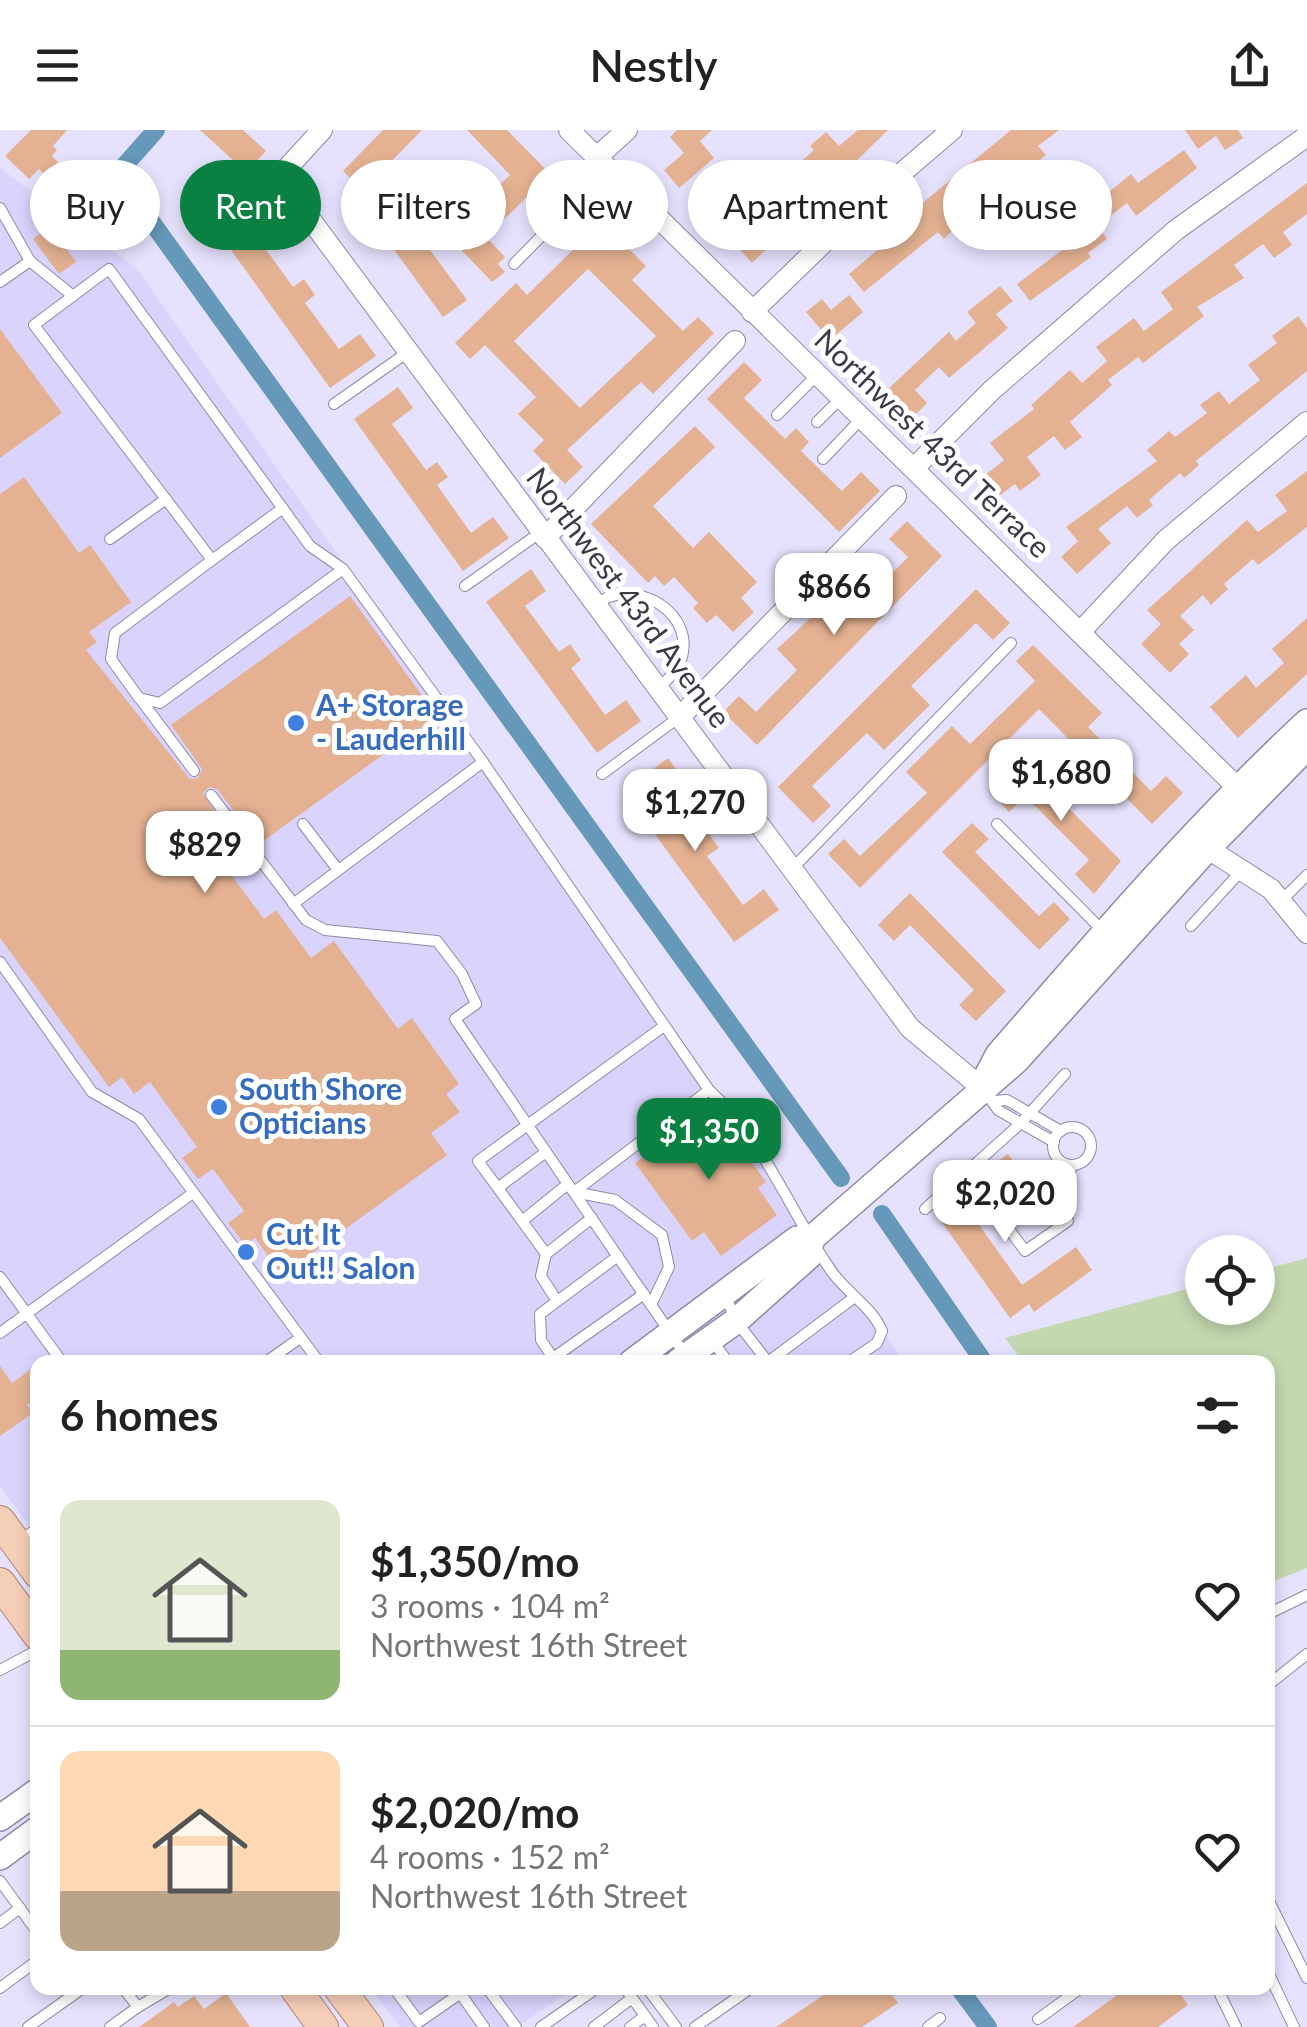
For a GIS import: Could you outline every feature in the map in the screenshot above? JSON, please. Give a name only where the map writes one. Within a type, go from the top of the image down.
[{"type":"main road","points":[[18,1531],[30,1556]]},
{"type":"main road","points":[[0,1583],[30,1623]]},
{"type":"main road","points":[[300,1995],[324,2027]]},
{"type":"main road","points":[[345,1995],[368,2027]]},
{"type":"street","points":[[295,160],[322,130]]},
{"type":"street","name":"Northwest 43rd Terrace","points":[[569,130],[599,160]]},
{"type":"street","points":[[604,160],[627,130]]},
{"type":"street","points":[[752,312],[848,219],[952,130]]},
{"type":"street","points":[[915,467],[992,390],[1176,230],[1307,136]]},
{"type":"street","name":"Northwest 43rd Terrace","points":[[668,229],[915,467],[1244,795]]},
{"type":"street","name":"Northwest 43rd Avenue","points":[[321,234],[910,1028],[988,1094]]},
{"type":"street","points":[[543,535],[735,342]]},
{"type":"street","points":[[1081,631],[1166,540],[1307,422]]},
{"type":"street","points":[[679,718],[896,496]]},
{"type":"street","points":[[642,1355],[797,1239],[811,1239],[988,1094],[1112,941],[1307,722]]},
{"type":"street","points":[[1244,795],[1307,747]]},
{"type":"street","points":[[1199,844],[1282,900],[1307,933]]},
{"type":"street","points":[[689,1355],[736,1321],[809,1256],[811,1239]]},
{"type":"street","points":[[0,1818],[30,1797]]},
{"type":"street","points":[[0,1857],[30,1835]]},
{"type":"lane","points":[[0,208],[30,260],[73,296]]},
{"type":"lane","points":[[514,264],[526,250]]},
{"type":"lane","points":[[0,282],[30,260]]},
{"type":"lane","points":[[212,560],[34,325],[109,270],[310,546],[343,570],[482,762],[708,1090],[726,1105],[792,1200],[811,1239],[852,1299],[877,1318],[882,1331],[877,1343],[859,1355]]},
{"type":"lane","points":[[334,404],[408,352]]},
{"type":"lane","points":[[777,416],[817,374]]},
{"type":"lane","points":[[818,422],[842,398]]},
{"type":"lane","points":[[823,459],[862,417]]},
{"type":"lane","points":[[110,539],[166,499]]},
{"type":"lane","points":[[194,772],[111,659],[115,633],[282,508]]},
{"type":"lane","points":[[465,586],[543,535]]},
{"type":"lane","points":[[140,698],[160,704],[343,570]]},
{"type":"lane","points":[[595,605],[610,593],[628,591],[664,606],[677,624],[683,646],[678,666],[658,690]]},
{"type":"lane","points":[[792,869],[1011,643]]},
{"type":"lane","points":[[602,774],[679,718]]},
{"type":"lane","points":[[294,904],[482,762]]},
{"type":"lane","points":[[211,795],[306,920],[324,930],[437,941],[462,974],[476,1004],[455,1020],[652,1305],[680,1355]]},
{"type":"lane","points":[[303,824],[338,870]]},
{"type":"lane","points":[[997,824],[1112,941]]},
{"type":"lane","points":[[1191,926],[1242,870]]},
{"type":"lane","points":[[1282,900],[1307,875]]},
{"type":"lane","points":[[0,962],[92,1092],[130,1110],[313,1355]]},
{"type":"lane","points":[[546,1254],[478,1161],[664,1026]]},
{"type":"lane","points":[[925,1209],[1020,1124],[1065,1074]]},
{"type":"lane","points":[[522,1221],[708,1090]]},
{"type":"lane","points":[[988,1094],[1007,1100],[1061,1131],[1079,1128],[1091,1142],[1090,1154],[1074,1165],[1054,1201]]},
{"type":"lane","points":[[988,1094],[998,1110],[1054,1142],[1060,1161],[1074,1165]]},
{"type":"lane","points":[[1054,1142],[1061,1131]]},
{"type":"lane","points":[[499,1188],[546,1152]]},
{"type":"lane","points":[[571,1188],[615,1200],[662,1235],[669,1267],[652,1305]]},
{"type":"lane","points":[[1046,1190],[1054,1201],[1068,1221],[1025,1251],[1003,1221],[1046,1190]]},
{"type":"lane","points":[[0,1332],[193,1193]]},
{"type":"lane","points":[[557,1301],[541,1276],[546,1254],[592,1218]]},
{"type":"lane","points":[[548,1355],[541,1340],[540,1314],[618,1256]]},
{"type":"lane","points":[[0,1277],[57,1355]]},
{"type":"lane","points":[[557,1355],[644,1294]]},
{"type":"lane","points":[[724,1294],[736,1321],[763,1355]]},
{"type":"lane","points":[[777,1355],[852,1299]]},
{"type":"lane","points":[[276,1355],[300,1338]]},
{"type":"lane","points":[[711,1339],[723,1355]]},
{"type":"lane","points":[[1275,1611],[1307,1595]]},
{"type":"lane","points":[[0,1670],[30,1654]]},
{"type":"lane","points":[[1275,1679],[1307,1654]]},
{"type":"lane","points":[[0,1881],[30,1922]]},
{"type":"lane","points":[[0,1923],[20,1908]]},
{"type":"lane","points":[[1275,1914],[1307,1978]]},
{"type":"lane","points":[[0,1988],[30,1966]]},
{"type":"lane","points":[[1275,1987],[1294,2027]]},
{"type":"lane","points":[[28,2027],[73,1995]]},
{"type":"lane","points":[[128,1995],[138,2008]]},
{"type":"lane","points":[[110,2027],[159,1995]]},
{"type":"lane","points":[[399,1995],[418,2022],[457,1995]]},
{"type":"lane","points":[[467,1995],[484,2027]]},
{"type":"lane","points":[[492,1995],[516,2027]]},
{"type":"lane","points":[[541,2027],[586,1995]]},
{"type":"lane","points":[[630,1995],[653,2027]]},
{"type":"lane","points":[[652,1995],[676,2027]]},
{"type":"lane","points":[[695,2027],[741,1995]]},
{"type":"lane","points":[[1038,2018],[1070,1995]]},
{"type":"lane","points":[[1220,1995],[1236,2027]]},
{"type":"lane","points":[[594,2027],[632,1998]]},
{"type":"lane","points":[[630,2027],[645,2016]]},
{"type":"lane","points":[[928,2027],[940,2018]]},
{"type":"shaded area","points":[[0,168],[30,190],[30,250],[111,250],[137,269],[899,1355],[30,1355],[30,1527],[0,1486]]},
{"type":"shaded area","points":[[376,1995],[564,1995],[517,2027],[400,2027]]},
{"type":"green space","points":[[1307,1258],[1307,1568],[1275,1581],[1275,1355],[1018,1355],[1005,1338],[1185,1290],[1185,1325],[1275,1325],[1275,1266]]},
{"type":"building","points":[[31,130],[67,130],[53,146],[57,150],[52,156],[56,160],[30,160],[29,179],[5,156]]},
{"type":"building","points":[[200,130],[243,130],[266,151],[257,160],[233,160]]},
{"type":"building","points":[[383,130],[422,130],[393,160],[354,160]]},
{"type":"building","points":[[467,130],[507,130],[537,160],[526,160],[526,198],[506,217],[506,179],[510,175],[506,160],[496,160]]},
{"type":"building","points":[[677,130],[712,130],[700,141],[714,158],[688,160],[688,180],[679,188],[668,175],[668,167],[684,153],[670,137]]},
{"type":"building","points":[[858,130],[888,130],[857,160],[803,160],[814,150],[810,146],[826,132],[839,146]]},
{"type":"building","points":[[1011,130],[1059,130],[1038,146],[1046,155],[1040,160],[975,160]]},
{"type":"building","points":[[1185,130],[1238,130],[1243,138],[1225,150],[1216,136],[1198,149]]},
{"type":"building","points":[[1184,150],[1197,168],[1136,216],[1127,203],[1112,214],[1112,189],[1131,174],[1138,183]]},
{"type":"building","points":[[1307,183],[1307,214],[1283,232],[1292,245],[1274,258],[1263,244],[1234,265],[1244,278],[1197,307],[1204,316],[1143,363],[1138,357],[1108,380],[1112,385],[1070,422],[1082,437],[1065,450],[1054,436],[1027,457],[1041,475],[1020,491],[1015,484],[999,496],[984,476],[1004,460],[990,443],[1034,409],[1031,405],[1070,370],[1082,383],[1107,361],[1096,347],[1134,318],[1144,331],[1173,309],[1161,292]]},
{"type":"building","points":[[943,186],[943,238],[938,232],[923,244],[923,203]]},
{"type":"building","points":[[41,250],[67,250],[76,262],[59,274]]},
{"type":"building","points":[[231,250],[266,250],[293,287],[304,279],[315,295],[305,303],[339,349],[360,334],[376,356],[330,388]]},
{"type":"building","points":[[394,250],[430,250],[467,300],[443,317]]},
{"type":"building","points":[[461,250],[498,250],[505,257],[498,264],[505,272],[492,282]]},
{"type":"building","points":[[573,250],[630,250],[646,266],[632,280],[683,331],[698,317],[714,333],[653,394],[641,382],[567,450],[583,467],[565,484],[533,451],[544,440],[518,414],[536,397],[485,345],[470,359],[455,343],[516,283],[527,295]],"holes":[[[588,269],[656,336],[580,408],[514,341]]]},
{"type":"building","points":[[740,250],[765,250],[752,263]]},
{"type":"building","points":[[877,250],[916,250],[864,292],[849,274]]},
{"type":"building","points":[[1062,250],[1092,250],[1088,253],[1091,257],[1030,301],[1017,284]]},
{"type":"building","points":[[1000,286],[1013,301],[996,314],[1008,328],[949,378],[939,367],[915,390],[927,403],[912,418],[886,391],[949,332],[956,341],[976,323],[967,312]]},
{"type":"building","points":[[849,295],[863,312],[830,340],[806,312],[822,299],[831,310]]},
{"type":"building","points":[[1298,316],[1307,328],[1307,371],[1196,461],[1199,465],[1184,478],[1180,473],[1149,500],[1153,505],[1137,518],[1127,506],[1098,529],[1111,543],[1077,574],[1061,557],[1078,541],[1066,527],[1157,461],[1147,450],[1169,431],[1175,437],[1207,413],[1200,405],[1219,391],[1229,404],[1260,380],[1248,365],[1277,343],[1272,336]]},
{"type":"building","points":[[0,329],[62,413],[0,458]]},
{"type":"building","points":[[744,362],[762,380],[744,398],[785,439],[796,428],[809,442],[801,451],[842,491],[861,472],[880,491],[839,532],[707,399]]},
{"type":"building","points":[[398,387],[413,408],[392,424],[426,470],[437,462],[448,477],[437,485],[471,533],[493,517],[509,538],[463,571],[354,419]]},
{"type":"building","points":[[695,426],[715,447],[653,506],[693,548],[709,532],[757,582],[741,598],[754,612],[733,632],[716,615],[707,623],[693,608],[698,603],[674,577],[664,586],[655,576],[648,583],[591,524]]},
{"type":"building","points":[[1307,471],[1307,527],[1258,565],[1253,559],[1224,584],[1228,589],[1211,605],[1203,595],[1180,616],[1194,630],[1179,644],[1189,654],[1170,673],[1141,644],[1161,624],[1147,610],[1247,520],[1258,532],[1287,511],[1275,495]]},
{"type":"building","points":[[24,477],[79,553],[90,545],[131,602],[89,632],[97,642],[86,650],[190,779],[198,778],[202,769],[171,725],[350,596],[437,716],[259,844],[217,789],[209,787],[203,793],[222,824],[203,837],[264,919],[276,910],[311,958],[334,941],[398,1029],[412,1018],[459,1084],[446,1094],[460,1112],[431,1133],[447,1155],[282,1275],[255,1238],[245,1245],[228,1223],[244,1211],[213,1169],[198,1179],[182,1158],[197,1147],[150,1082],[134,1094],[122,1077],[109,1087],[0,938],[0,494]]},
{"type":"building","points":[[907,521],[942,556],[757,745],[723,712],[739,696],[756,712],[797,670],[777,649],[827,603],[845,621],[908,557],[889,539]]},
{"type":"building","points":[[531,569],[546,591],[525,606],[559,652],[570,644],[581,660],[571,668],[605,715],[626,700],[641,721],[597,753],[486,602]]},
{"type":"building","points":[[976,589],[1010,623],[993,640],[976,623],[911,686],[930,705],[884,750],[867,733],[812,786],[831,806],[813,823],[778,787]]},
{"type":"building","points":[[1307,618],[1307,674],[1238,738],[1210,707],[1246,675],[1256,688],[1284,663],[1272,649]]},
{"type":"building","points":[[1033,645],[1102,713],[1088,727],[1151,791],[1166,776],[1183,793],[1152,824],[1039,709],[860,888],[828,854],[844,839],[860,856],[927,793],[906,772],[952,726],[970,744],[1035,681],[1016,661]]},
{"type":"building","points":[[668,758],[683,779],[662,793],[696,840],[707,832],[719,848],[707,856],[743,905],[764,889],[779,910],[734,942],[623,791]]},
{"type":"building","points":[[1024,763],[1121,861],[1094,894],[1075,874],[1089,860],[1025,796],[1009,812],[993,794]]},
{"type":"building","points":[[972,823],[989,839],[975,852],[1039,916],[1054,902],[1070,919],[1039,950],[942,852]]},
{"type":"building","points":[[910,893],[1006,991],[976,1021],[959,1005],[974,990],[910,925],[894,941],[878,925]]},
{"type":"building","points":[[705,1112],[710,1118],[717,1113],[766,1182],[758,1188],[777,1215],[721,1256],[704,1232],[692,1241],[635,1163]]},
{"type":"building","points":[[1008,1154],[1025,1177],[972,1215],[1022,1285],[1076,1247],[1092,1270],[1034,1312],[1029,1304],[1010,1318],[938,1217],[956,1204],[951,1197],[964,1185]]},
{"type":"building","points":[[0,1366],[12,1383],[30,1370],[30,1415],[0,1436]]},
{"type":"building","points":[[227,1995],[250,2027],[139,2027],[174,2002],[178,2007],[194,1996],[204,2009]]},
{"type":"building","points":[[824,1995],[892,1995],[898,2003],[862,2027],[776,2027]]},
{"type":"building","points":[[1117,1995],[1181,1995],[1188,2005],[1158,2027],[1073,2027]]},
{"type":"waterway","points":[[156,130],[117,174],[841,1178]]},
{"type":"waterway","points":[[882,1214],[979,1355]]},
{"type":"waterway","points":[[964,1995],[988,2027]]},
{"type":"place","name":"A+ Storage - Lauderhill","points":[[296,723]]},
{"type":"place","name":"South Shore Opticians","points":[[219,1107]]},
{"type":"place","name":"Cut It Out!! Salon","points":[[246,1252]]}]
